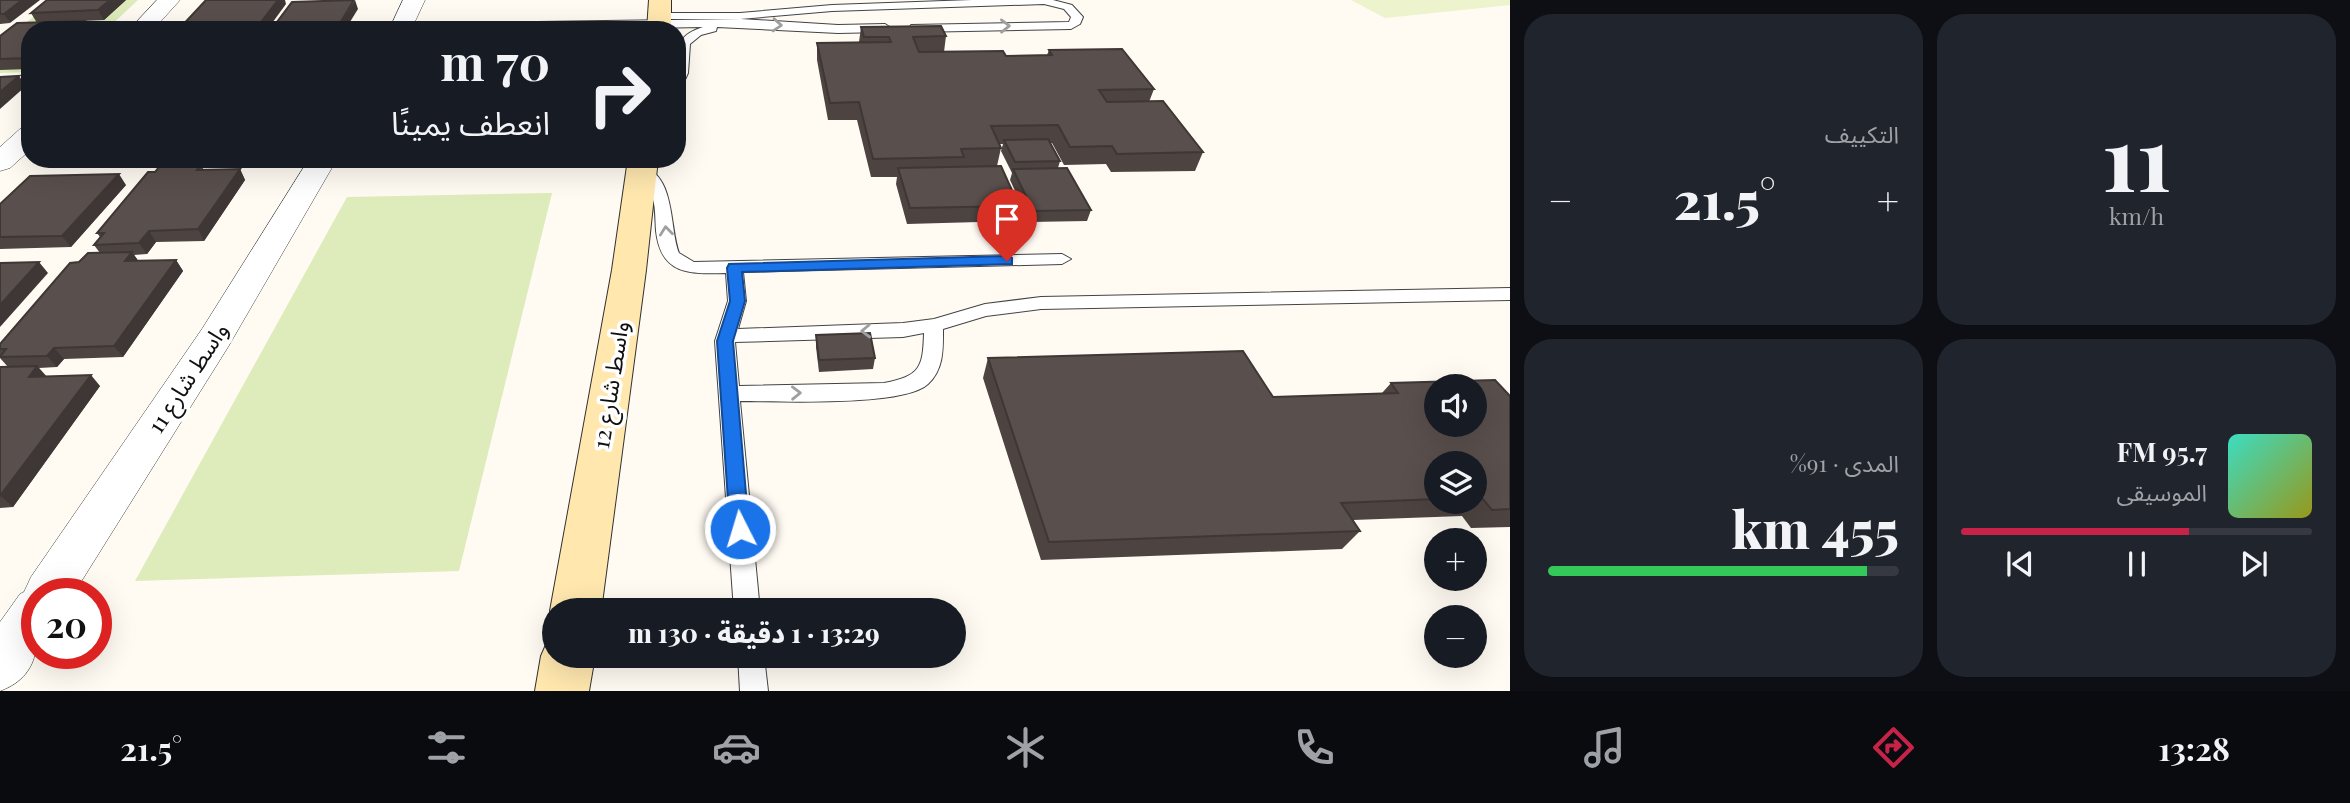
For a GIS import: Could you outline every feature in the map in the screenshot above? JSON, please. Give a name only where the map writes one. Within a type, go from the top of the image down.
[{"type":"main road","name":"واسط شارع 12","points":[[577,598],[629,270],[642,168]]},
{"type":"main road","points":[[562,691],[566,668]]},
{"type":"street","points":[[149,21],[169,0]]},
{"type":"street","points":[[404,21],[414,0]]},
{"type":"street","points":[[0,162],[21,143]]},
{"type":"street","name":"واسط شارع 11","points":[[58,578],[215,338],[318,168]]},
{"type":"street","points":[[0,666],[21,634]]},
{"type":"lane","points":[[686,38],[740,19],[805,10],[1044,1],[1068,7],[1077,17],[1076,22],[1071,25],[907,28]]},
{"type":"lane","points":[[693,5],[740,19]]},
{"type":"lane","points":[[805,10],[809,27]]},
{"type":"lane","points":[[540,21],[660,17],[740,19],[809,27],[893,28]]},
{"type":"lane","points":[[644,168],[661,194],[671,256],[693,268],[1062,259]]},
{"type":"lane","points":[[734,268],[737,301],[725,336],[746,598]]},
{"type":"lane","points":[[725,336],[903,330],[934,325],[985,310],[1041,303],[1510,294]]},
{"type":"lane","points":[[728,394],[899,389],[912,385],[929,370],[933,360],[934,325]]},
{"type":"lane","points":[[752,668],[754,691]]},
{"type":"green space","points":[[55,0],[138,0],[116,21],[28,21]]},
{"type":"green space","points":[[1351,0],[1510,0],[1510,5],[1385,18]]},
{"type":"green space","points":[[21,27],[21,72],[0,73],[0,43]]},
{"type":"green space","points":[[552,193],[459,571],[135,581],[347,197]]},
{"type":"building","points":[[0,0],[22,0],[4,14],[0,14]]},
{"type":"building","points":[[47,0],[110,0],[98,10],[31,13]]},
{"type":"building","points":[[206,0],[278,0],[262,21],[186,21]]},
{"type":"building","points":[[354,0],[341,21],[278,21],[292,2]]},
{"type":"building","points":[[21,23],[21,58],[0,59],[0,36]]},
{"type":"building","points":[[941,26],[946,36],[913,37],[919,52],[1003,51],[1006,56],[1052,55],[1049,50],[1122,49],[1154,89],[1099,90],[1107,102],[1163,101],[1203,152],[1117,154],[1112,146],[1070,147],[1058,125],[991,126],[1001,148],[961,149],[964,157],[873,159],[859,102],[830,103],[817,43],[891,42],[889,37],[864,37],[861,27]]},
{"type":"building","points":[[19,76],[0,92],[0,77]]},
{"type":"building","points":[[1048,139],[1060,161],[1015,162],[1004,140]]},
{"type":"building","points":[[1001,166],[1019,206],[910,208],[898,168]]},
{"type":"building","points":[[158,168],[240,169],[198,229],[149,231],[139,243],[94,245],[104,233],[97,233],[148,172],[155,172]]},
{"type":"building","points":[[1067,168],[1091,210],[1033,211],[1013,169]]},
{"type":"building","points":[[119,174],[62,236],[0,237],[0,204],[30,176]]},
{"type":"building","points":[[132,252],[125,261],[176,260],[114,346],[54,348],[47,356],[0,357],[6,349],[0,349],[0,344],[70,263],[79,262],[88,253]]},
{"type":"building","points":[[39,262],[0,305],[0,263]]},
{"type":"building","points":[[870,333],[875,358],[819,360],[816,335]]},
{"type":"building","points":[[1243,351],[1273,397],[1398,393],[1391,383],[1424,382],[1424,437],[1487,437],[1487,380],[1495,380],[1510,396],[1510,509],[1492,510],[1487,504],[1487,451],[1424,451],[1424,500],[1341,503],[1360,531],[1049,542],[988,358]]},
{"type":"building","points":[[37,366],[29,377],[91,375],[0,496],[0,367]]},
{"type":"route","points":[[740,529],[725,341],[737,301],[734,268],[1007,261]]}]
